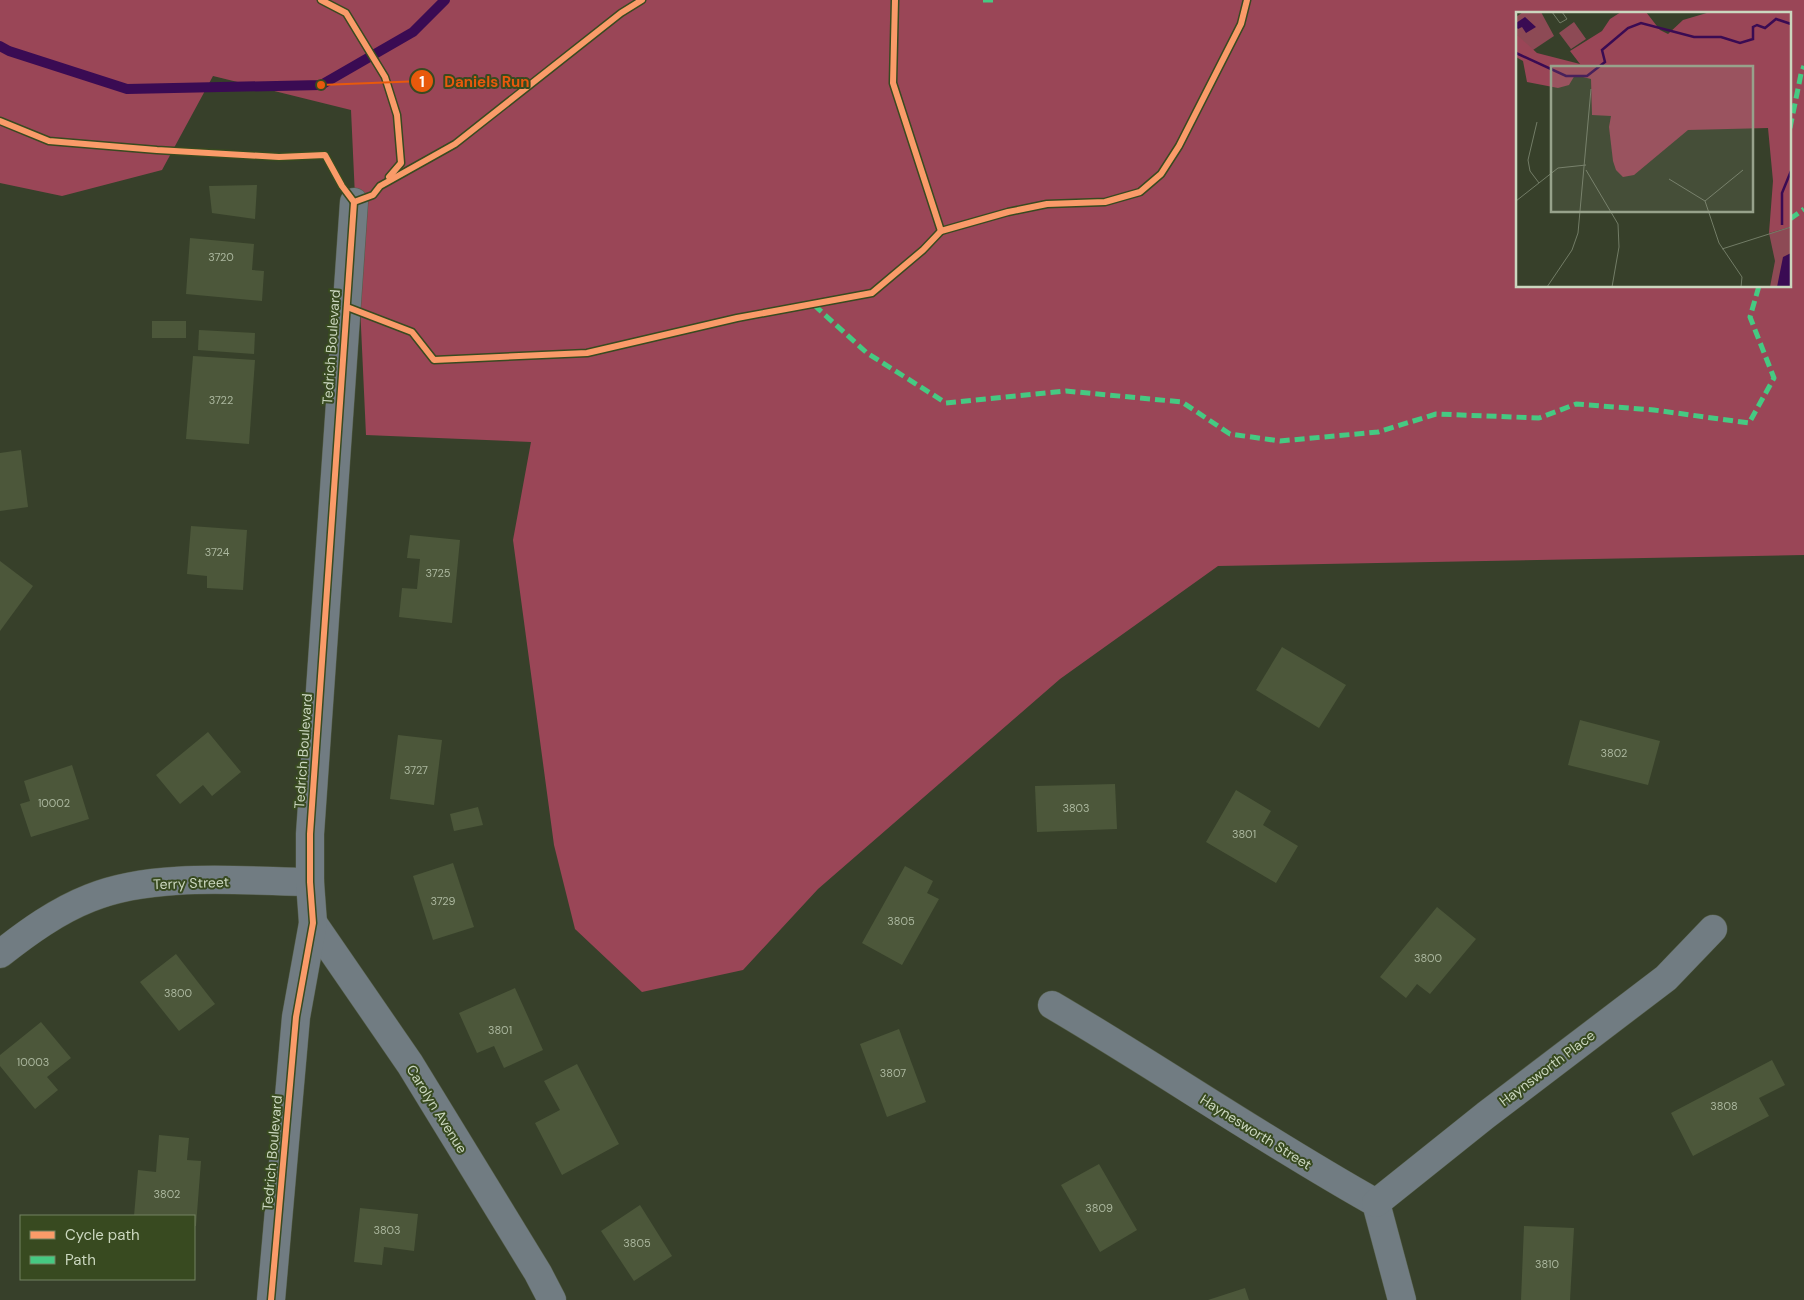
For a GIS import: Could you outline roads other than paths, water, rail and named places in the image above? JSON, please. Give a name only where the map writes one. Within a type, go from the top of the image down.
[{"type":"street","name":"Tedrich Boulevard","points":[[271,1300],[296,1017],[313,923],[310,882],[311,824],[354,202]]},
{"type":"street","name":"Terry Street","points":[[0,954],[30,931],[62,911],[92,897],[130,887],[178,881],[310,882]]},
{"type":"street","name":"Carolyn Avenue","points":[[313,923],[410,1064],[533,1264],[552,1300]]},
{"type":"street","name":"Haynsworth Place","points":[[1376,1203],[1486,1115],[1666,978],[1713,929]]},
{"type":"street","name":"Haynesworth Street","points":[[1052,1005],[1310,1166],[1376,1203]]},
{"type":"street","points":[[1376,1203],[1402,1300]]},
{"type":"waterway","points":[[0,46],[9,51],[127,89],[321,85],[413,32],[445,0]]},
{"type":"place","name":"Daniels Run","points":[[321,85]]}]
